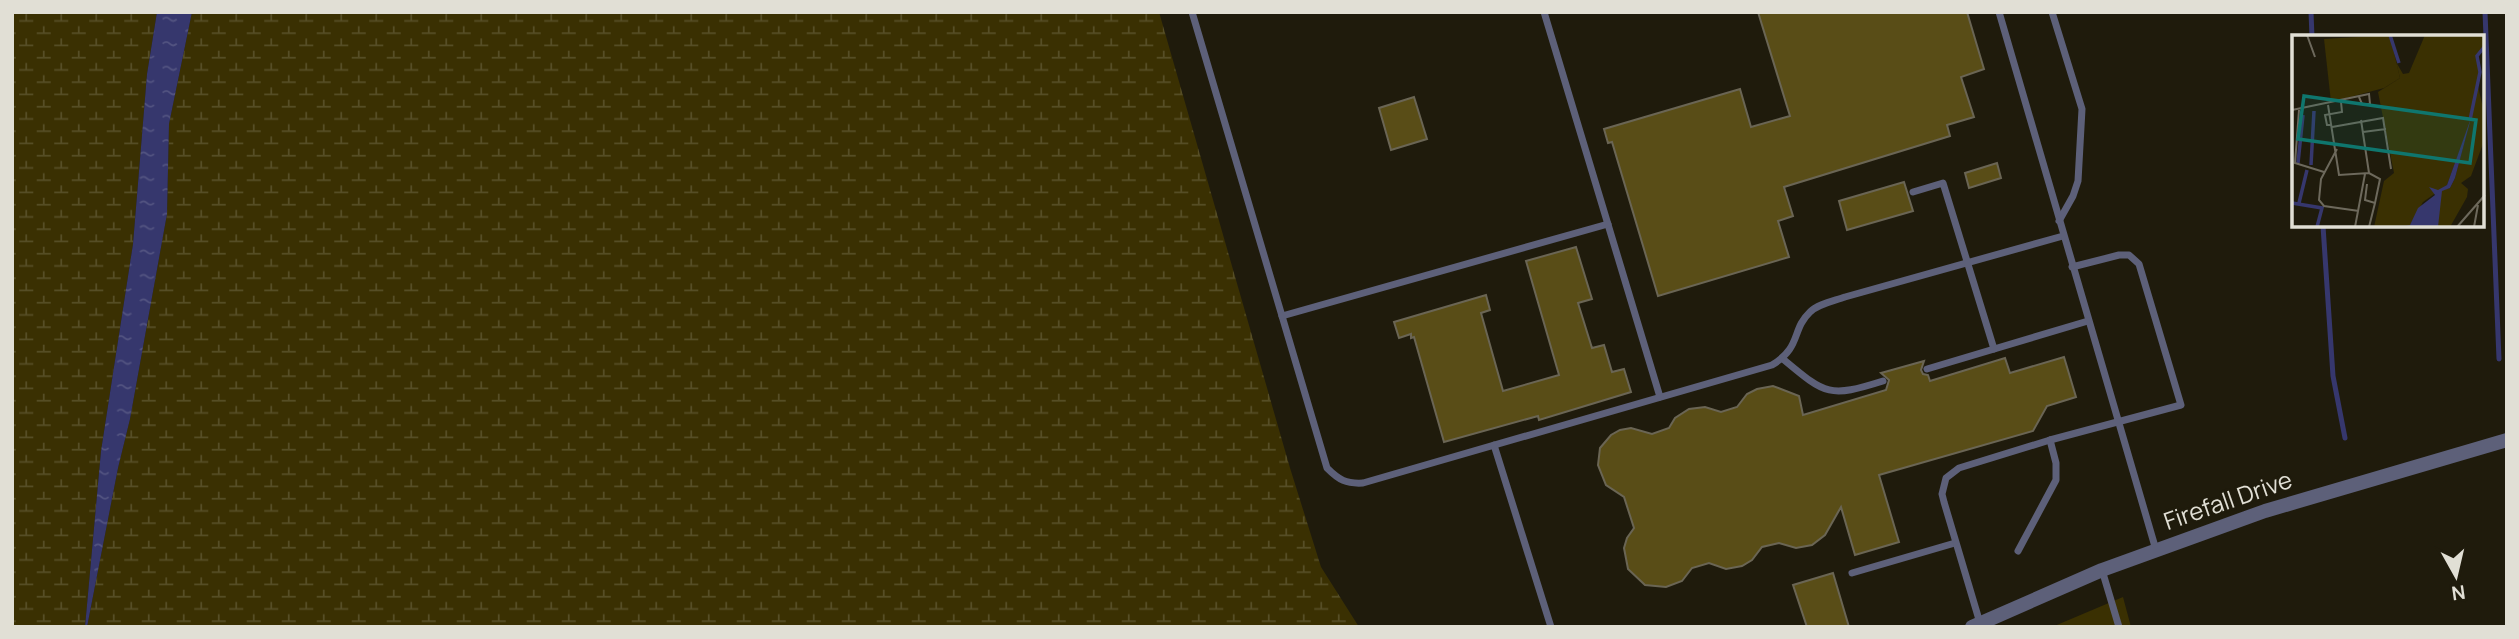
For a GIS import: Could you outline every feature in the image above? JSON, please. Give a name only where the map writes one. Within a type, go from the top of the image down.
[{"type":"street","name":"Firefall Drive","points":[[1976,625],[2102,570],[2265,511],[2507,440]]},
{"type":"lane","points":[[1192,12],[1327,468],[1338,479],[1349,484],[1363,483],[1772,365],[1783,359],[1793,348],[1802,323],[1810,312],[1845,297],[2063,236]]},
{"type":"lane","points":[[1544,12],[1660,397]]},
{"type":"lane","points":[[1999,12],[2156,550]]},
{"type":"lane","points":[[2052,12],[2082,109],[2078,181],[2073,197],[2059,221]]},
{"type":"lane","points":[[1913,192],[1943,183],[1994,349]]},
{"type":"lane","points":[[1282,316],[1608,224]]},
{"type":"lane","points":[[1976,625],[1942,494],[1946,478],[1959,468],[2181,405],[2139,264],[2129,255],[2119,255],[2072,267]]},
{"type":"lane","points":[[1927,369],[2088,321]]},
{"type":"lane","points":[[1783,359],[1810,382],[1837,393],[1884,382]]},
{"type":"lane","points":[[2018,551],[2056,480],[2056,463],[2050,440]]},
{"type":"lane","points":[[1494,445],[1551,627]]},
{"type":"lane","points":[[1852,573],[1955,543]]},
{"type":"lane","points":[[2102,570],[2119,627]]},
{"type":"green space","points":[[12,12],[157,12],[147,74],[133,244],[101,451],[85,627],[12,627]]},
{"type":"green space","points":[[192,12],[1159,12],[1321,567],[1359,627],[87,627],[130,419],[167,214],[169,124]]},
{"type":"green space","points":[[2123,597],[2131,627],[2052,627]]},
{"type":"water","points":[[157,12],[192,12],[169,124],[167,214],[130,419],[85,627],[101,451],[133,244],[147,74]]},
{"type":"building","points":[[1758,12],[1967,12],[1984,69],[1961,77],[1974,117],[1947,125],[1950,136],[1784,187],[1793,216],[1778,221],[1789,257],[1658,296],[1612,142],[1608,143],[1604,129],[1740,89],[1751,127],[1790,116]]},
{"type":"building","points":[[1414,97],[1427,139],[1391,150],[1379,108]]},
{"type":"building","points":[[1997,163],[2001,178],[1969,188],[1965,173]]},
{"type":"building","points":[[1904,182],[1913,211],[1847,230],[1839,201]]},
{"type":"building","points":[[1576,247],[1592,299],[1578,303],[1592,348],[1604,345],[1612,372],[1624,369],[1631,392],[1539,420],[1538,416],[1444,442],[1414,337],[1411,338],[1411,334],[1399,338],[1394,322],[1486,295],[1490,310],[1481,313],[1503,391],[1559,375],[1526,261]]},
{"type":"building","points":[[2064,357],[2076,397],[2047,406],[2033,431],[1879,475],[1899,542],[1855,555],[1841,507],[1825,535],[1812,545],[1796,548],[1779,543],[1762,547],[1752,560],[1742,566],[1726,569],[1709,563],[1692,568],[1682,581],[1666,587],[1645,585],[1628,569],[1624,548],[1634,528],[1624,497],[1606,485],[1598,465],[1600,448],[1611,435],[1620,430],[1631,428],[1652,434],[1669,428],[1675,418],[1689,409],[1705,407],[1721,412],[1737,407],[1747,394],[1757,389],[1773,386],[1799,396],[1803,415],[1886,390],[1889,380],[1881,373],[1924,361],[1921,370],[1928,375],[1930,381],[2005,358],[2010,373]]},
{"type":"building","points":[[1833,573],[1849,627],[1807,627],[1793,585]]},
{"type":"waterway","points":[[2311,12],[2312,35]]},
{"type":"waterway","points":[[2485,12],[2499,359]]},
{"type":"waterway","points":[[2323,228],[2333,376],[2345,438]]}]
